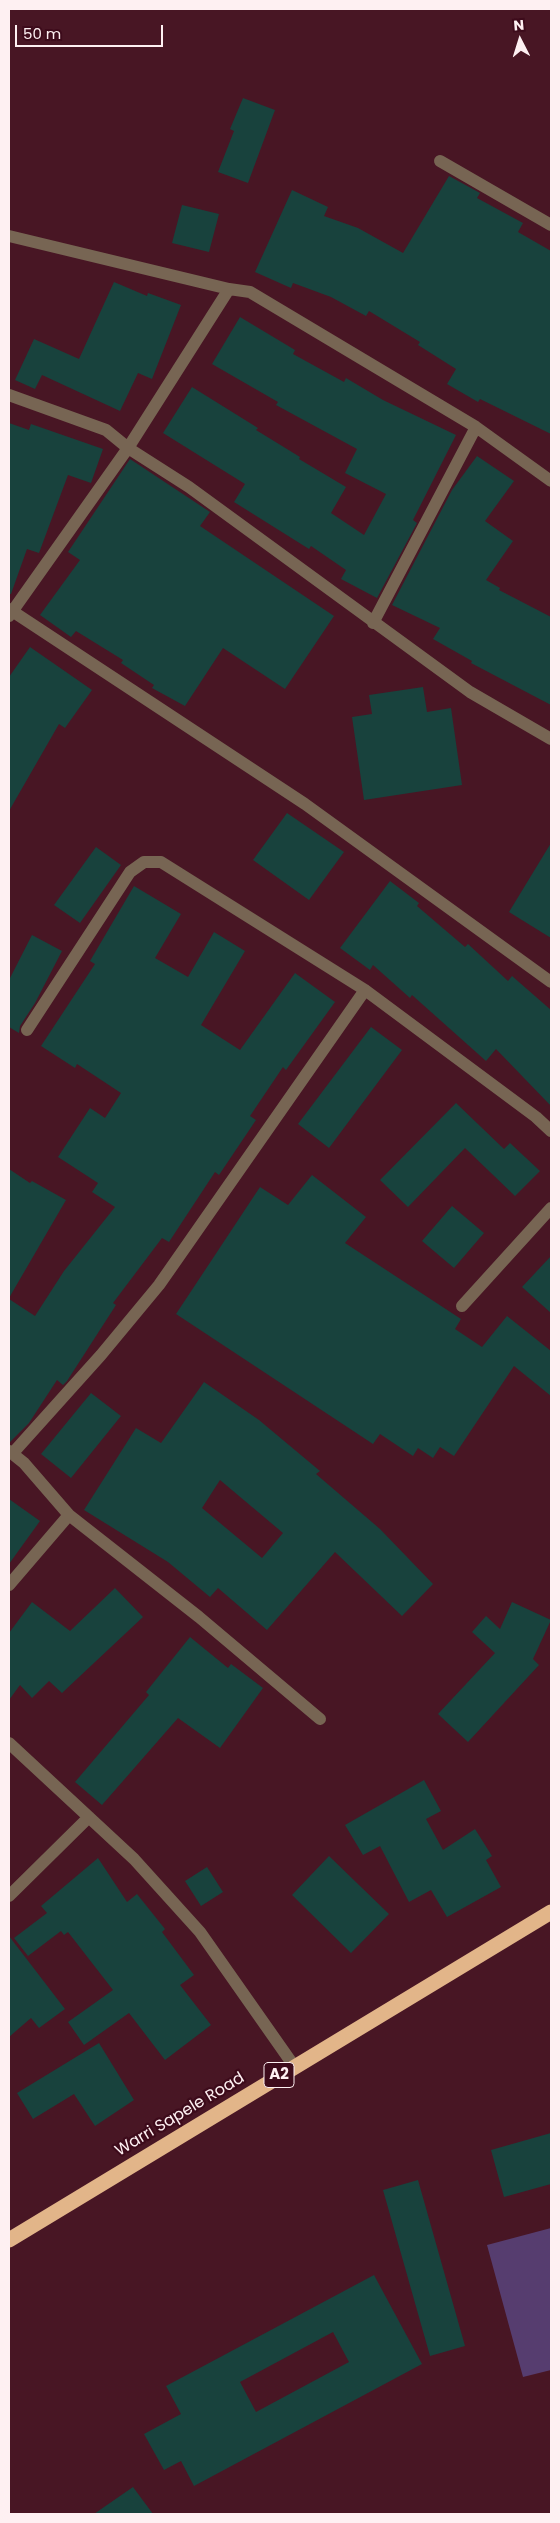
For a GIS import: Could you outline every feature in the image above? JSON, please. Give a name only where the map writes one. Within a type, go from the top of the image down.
[{"type":"highway","name":"Warri Sapele Road","points":[[9,2240],[551,1912]]},
{"type":"street","points":[[440,161],[551,225]]},
{"type":"street","points":[[9,236],[229,289],[250,292],[476,428],[551,480]]},
{"type":"street","points":[[229,289],[128,448],[10,611],[304,804],[551,982]]},
{"type":"street","points":[[9,394],[106,430],[128,448],[189,487],[470,692],[551,739]]},
{"type":"street","points":[[373,623],[476,428]]},
{"type":"street","points":[[27,1030],[130,872],[144,862],[160,862],[365,990],[536,1117],[551,1131]]},
{"type":"street","points":[[320,1719],[199,1617],[69,1515],[24,1463],[10,1452],[101,1355],[159,1285],[365,990]]},
{"type":"street","points":[[462,1306],[551,1208]]},
{"type":"street","points":[[9,1585],[69,1515]]},
{"type":"street","points":[[9,1743],[134,1859],[200,1932],[294,2066]]},
{"type":"street","points":[[9,1896],[89,1817]]},
{"type":"shaded area","points":[[551,2228],[551,2370],[523,2377],[487,2245]]},
{"type":"building","points":[[243,98],[275,110],[248,183],[218,172],[234,131],[230,129]]},
{"type":"building","points":[[449,176],[480,193],[477,198],[523,223],[518,232],[551,251],[551,434],[480,399],[478,402],[447,384],[456,369],[418,345],[420,342],[369,311],[366,316],[331,297],[293,283],[291,288],[255,272],[292,190],[328,207],[324,216],[358,228],[403,253]]},
{"type":"building","points":[[182,205],[219,214],[209,252],[172,243]]},
{"type":"building","points":[[114,282],[147,296],[148,293],[181,305],[152,379],[138,373],[120,411],[42,375],[35,389],[15,380],[34,339],[79,359]]},
{"type":"building","points":[[240,317],[295,350],[293,354],[344,382],[346,378],[383,400],[456,435],[413,520],[417,523],[377,598],[341,579],[346,570],[311,546],[309,549],[234,502],[245,484],[163,433],[192,387],[258,428],[256,430],[300,457],[299,459],[346,487],[331,513],[364,535],[386,494],[345,473],[357,449],[276,405],[278,402],[212,364]]},
{"type":"building","points":[[9,423],[29,430],[31,424],[103,449],[91,483],[68,475],[39,553],[27,549],[11,594],[9,594]]},
{"type":"building","points":[[477,456],[514,481],[485,521],[513,541],[486,580],[500,588],[499,590],[551,617],[551,705],[471,663],[472,661],[433,639],[440,628],[392,605],[452,490]]},
{"type":"building","points":[[130,459],[210,512],[200,526],[334,616],[285,689],[223,648],[185,706],[152,688],[154,685],[121,663],[123,660],[76,631],[71,637],[40,615],[80,560],[68,552]]},
{"type":"building","points":[[30,647],[92,690],[65,728],[59,724],[9,811],[9,677]]},
{"type":"building","points":[[423,687],[427,712],[451,708],[462,785],[364,800],[352,717],[372,714],[369,695]]},
{"type":"building","points":[[287,813],[344,852],[309,900],[253,860]]},
{"type":"building","points":[[551,843],[551,938],[509,912]]},
{"type":"building","points":[[96,847],[121,865],[80,923],[54,905]]},
{"type":"building","points":[[390,881],[419,903],[417,906],[465,947],[468,944],[508,981],[512,976],[551,1010],[551,1106],[496,1049],[486,1061],[412,995],[410,998],[373,965],[370,970],[340,948]]},
{"type":"building","points":[[134,886],[181,914],[155,958],[188,977],[214,932],[245,951],[201,1025],[240,1050],[295,973],[335,1002],[286,1070],[283,1067],[250,1116],[256,1120],[219,1175],[215,1172],[169,1242],[162,1238],[113,1303],[116,1305],[67,1381],[63,1385],[57,1380],[29,1423],[9,1443],[9,1299],[35,1316],[64,1271],[115,1207],[92,1192],[98,1183],[58,1157],[90,1108],[105,1118],[121,1093],[77,1064],[75,1068],[41,1046],[95,964],[90,961]]},
{"type":"building","points":[[32,935],[62,951],[35,1003],[20,1026],[19,1033],[9,1027],[9,980]]},
{"type":"building","points":[[371,1027],[402,1050],[329,1148],[298,1124]]},
{"type":"building","points":[[456,1103],[504,1149],[510,1143],[540,1171],[515,1196],[465,1148],[408,1207],[380,1180]]},
{"type":"building","points":[[9,1169],[30,1183],[32,1181],[66,1200],[9,1298]]},
{"type":"building","points":[[312,1175],[366,1217],[345,1243],[461,1319],[455,1329],[482,1347],[507,1316],[551,1351],[551,1396],[514,1366],[454,1456],[440,1447],[433,1458],[418,1448],[413,1456],[380,1434],[373,1444],[176,1314],[260,1187],[288,1205]]},
{"type":"building","points":[[452,1206],[484,1233],[454,1268],[422,1241]]},
{"type":"building","points":[[551,1256],[551,1313],[522,1287]]},
{"type":"building","points":[[204,1382],[259,1420],[320,1471],[316,1474],[380,1529],[433,1584],[402,1616],[335,1552],[267,1630],[218,1588],[210,1597],[168,1562],[84,1510],[136,1428],[161,1443]],"holes":[[[220,1480],[283,1533],[262,1558],[202,1508]]]},
{"type":"building","points":[[91,1393],[121,1416],[71,1478],[41,1454]]},
{"type":"building","points":[[9,1499],[40,1521],[9,1564]]},
{"type":"building","points":[[115,1588],[143,1617],[62,1693],[49,1681],[32,1698],[20,1685],[9,1700],[9,1633],[32,1602],[70,1631]]},
{"type":"building","points":[[512,1602],[551,1620],[533,1659],[539,1665],[468,1742],[438,1714],[495,1653],[472,1632],[486,1616],[500,1629]]},
{"type":"building","points":[[190,1637],[228,1668],[231,1664],[263,1688],[220,1748],[178,1718],[102,1805],[75,1782],[149,1695],[146,1692]]},
{"type":"building","points":[[424,1780],[441,1811],[426,1819],[443,1850],[475,1829],[492,1856],[486,1860],[501,1887],[447,1917],[431,1890],[409,1902],[380,1846],[363,1855],[345,1825]]},
{"type":"building","points":[[329,1856],[389,1914],[351,1953],[292,1895]]},
{"type":"building","points":[[98,1858],[127,1902],[137,1894],[165,1929],[162,1932],[194,1975],[180,1985],[211,2025],[165,2060],[129,2013],[84,2045],[68,2022],[113,1990],[68,1932],[64,1935],[61,1931],[28,1956],[14,1938],[47,1913],[41,1906]]},
{"type":"building","points":[[207,1867],[223,1892],[201,1906],[185,1881]]},
{"type":"building","points":[[9,1936],[65,2009],[39,2028],[31,2018],[9,2037]]},
{"type":"building","points":[[99,2043],[134,2100],[95,2126],[74,2094],[33,2119],[17,2093]]},
{"type":"building","points":[[551,2133],[551,2184],[504,2197],[491,2150]]},
{"type":"building","points":[[418,2180],[465,2346],[430,2356],[383,2190]]},
{"type":"building","points":[[374,2275],[422,2364],[194,2486],[181,2461],[164,2470],[144,2434],[181,2414],[166,2386]],"holes":[[[333,2332],[349,2362],[256,2412],[240,2382]]]},
{"type":"building","points":[[133,2487],[153,2514],[94,2514]]}]
